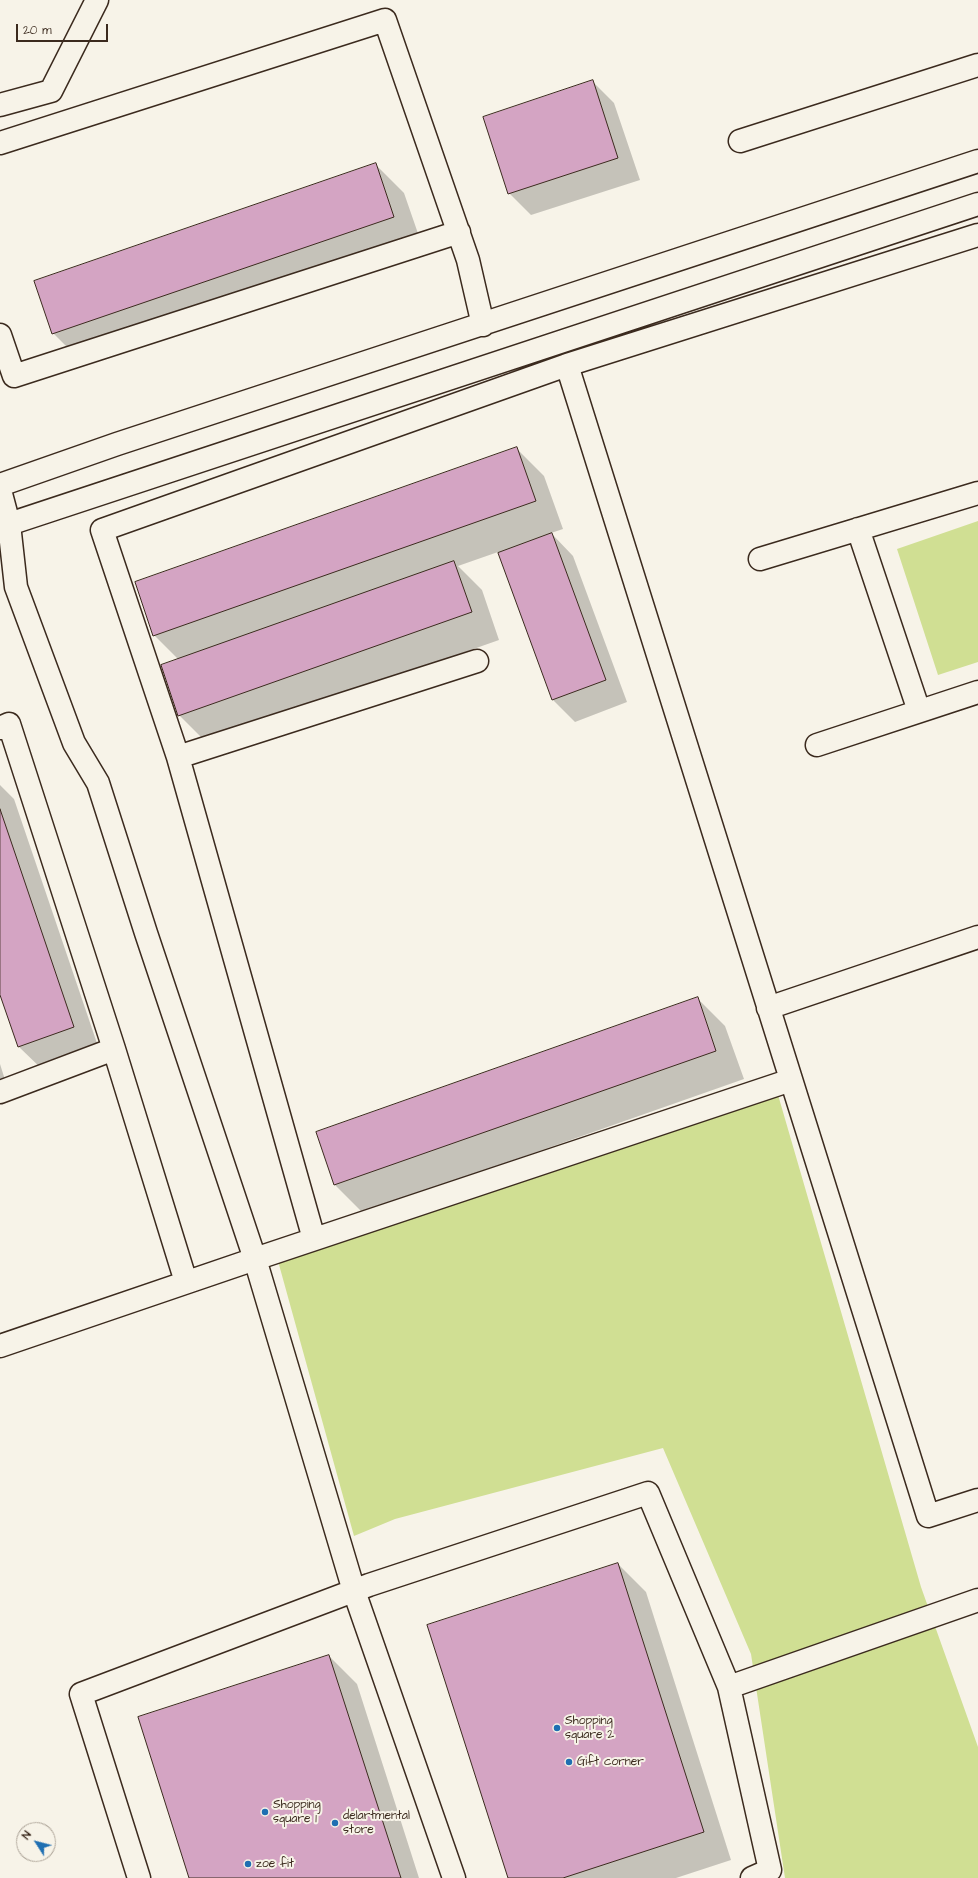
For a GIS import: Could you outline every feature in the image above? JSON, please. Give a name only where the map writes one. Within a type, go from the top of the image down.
[{"type":"street","points":[[0,105],[51,91],[97,0]]},
{"type":"street","points":[[0,143],[385,20],[468,260],[483,325]]},
{"type":"street","points":[[740,141],[978,65]]},
{"type":"street","points":[[0,485],[118,444],[978,161]]},
{"type":"street","points":[[5,526],[978,204]]},
{"type":"street","points":[[0,335],[14,376],[459,232]]},
{"type":"street","points":[[314,1239],[178,757],[102,530],[567,365],[977,239]]},
{"type":"street","points":[[567,365],[928,1516],[978,1500]]},
{"type":"street","points":[[0,490],[16,587],[74,742],[98,783],[146,933],[255,1258],[354,1591],[454,1878]]},
{"type":"street","points":[[760,558],[978,493]]},
{"type":"street","points":[[858,529],[919,711]]},
{"type":"street","points":[[178,757],[477,661]]},
{"type":"street","points":[[817,745],[978,692]]},
{"type":"street","points":[[0,728],[9,724],[114,1049],[186,1282]]},
{"type":"street","points":[[768,1008],[978,937]]},
{"type":"street","points":[[0,1092],[114,1049]]},
{"type":"street","points":[[0,1346],[255,1258],[791,1080]]},
{"type":"street","points":[[132,1876],[81,1694],[354,1591],[648,1493],[729,1687],[770,1870],[752,1878]]},
{"type":"street","points":[[729,1687],[978,1600]]},
{"type":"green space","points":[[978,521],[978,662],[938,675],[897,549]]},
{"type":"green space","points":[[774,1081],[921,1587],[978,1747],[978,1878],[785,1878],[751,1654],[663,1448],[395,1519],[354,1536],[278,1261]]},
{"type":"building","points":[[593,80],[618,158],[508,194],[483,117]]},
{"type":"building","points":[[376,163],[394,217],[52,334],[34,281]]},
{"type":"building","points":[[517,447],[536,501],[153,636],[135,582]]},
{"type":"building","points":[[552,533],[606,680],[552,700],[498,553]]},
{"type":"building","points":[[454,561],[472,612],[178,716],[161,665]]},
{"type":"building","points":[[0,809],[74,1027],[18,1047],[0,995]]},
{"type":"building","points":[[698,997],[716,1051],[334,1185],[316,1132]]},
{"type":"building","points":[[618,1563],[704,1832],[563,1878],[508,1878],[427,1625]]},
{"type":"building","points":[[329,1655],[401,1878],[189,1878],[138,1717]]},
{"type":"place","name":"Shopping square 2","points":[[557,1728]]},
{"type":"place","name":"Gift corner","points":[[569,1762]]},
{"type":"place","name":"Shopping square 1","points":[[265,1812]]},
{"type":"place","name":"delartmental store","points":[[335,1823]]},
{"type":"place","name":"zoe fit","points":[[248,1864]]}]
